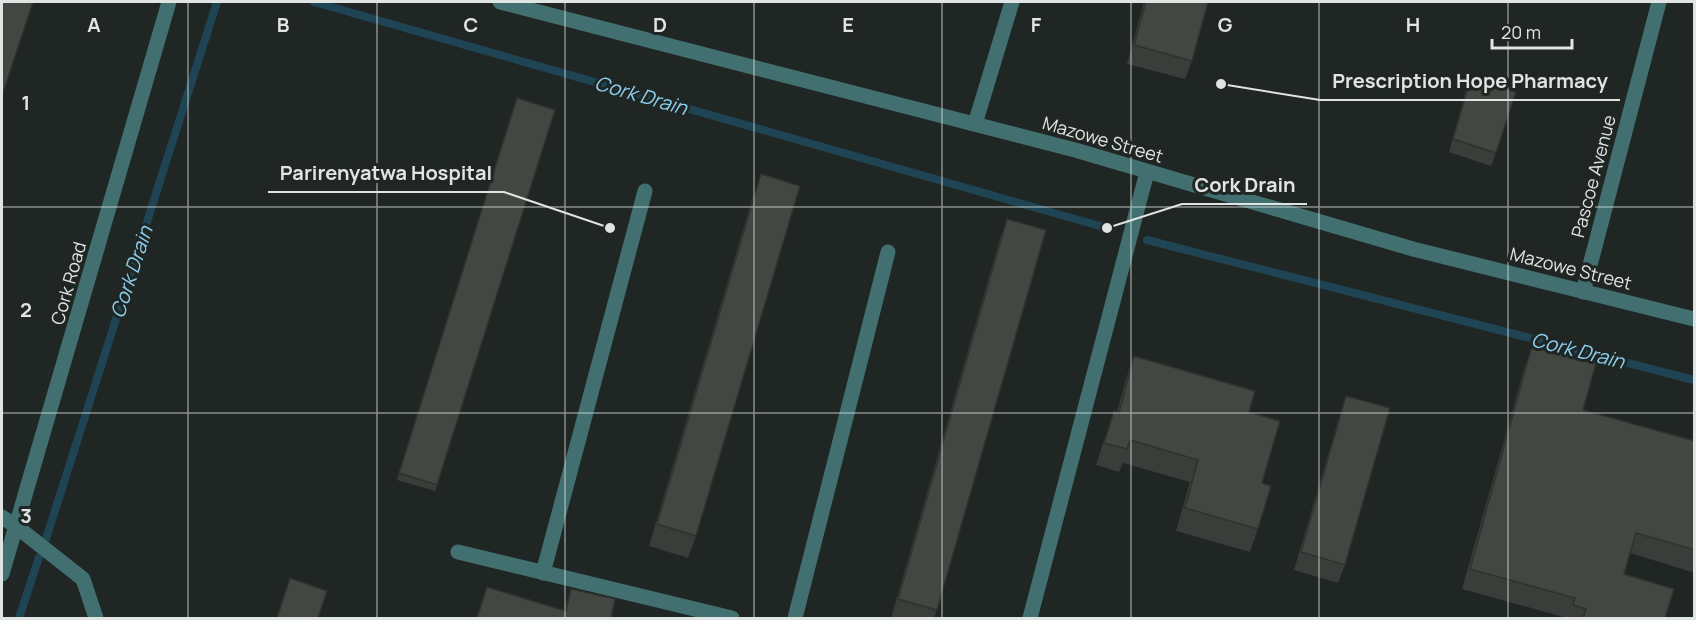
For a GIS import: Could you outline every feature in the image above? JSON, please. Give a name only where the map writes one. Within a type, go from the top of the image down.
[{"type":"street","name":"Cork Road","points":[[2,574],[168,2]]},
{"type":"street","name":"Mazowe Street","points":[[500,2],[975,124],[1413,249],[1695,319]]},
{"type":"street","points":[[975,124],[1012,2]]},
{"type":"street","name":"Pascoe Avenue","points":[[1582,292],[1659,2]]},
{"type":"street","points":[[1030,618],[1147,172]]},
{"type":"street","points":[[543,573],[645,191]]},
{"type":"street","points":[[795,618],[888,252]]},
{"type":"street","points":[[2,517],[82,579],[96,618]]},
{"type":"street","points":[[458,552],[732,618]]},
{"type":"building","points":[[2,2],[33,2],[2,96]]},
{"type":"building","points":[[1146,2],[1208,2],[1192,61],[1134,45]]},
{"type":"building","points":[[1470,80],[1516,92],[1496,153],[1453,139]]},
{"type":"building","points":[[517,98],[555,110],[437,485],[399,473]]},
{"type":"building","points":[[761,174],[800,186],[696,536],[657,524]]},
{"type":"building","points":[[1007,219],[1046,230],[937,610],[898,599]]},
{"type":"building","points":[[1532,346],[1596,363],[1583,410],[1695,441],[1695,550],[1636,533],[1624,574],[1674,589],[1665,618],[1583,618],[1586,609],[1573,605],[1575,598],[1470,569]]},
{"type":"building","points":[[1134,356],[1255,391],[1249,412],[1280,421],[1262,483],[1271,486],[1258,529],[1185,508],[1198,460],[1130,440],[1127,449],[1104,443],[1114,411],[1119,413]]},
{"type":"building","points":[[1346,396],[1390,408],[1345,565],[1301,552]]},
{"type":"building","points":[[290,578],[327,591],[318,618],[277,618]]},
{"type":"building","points":[[487,587],[566,611],[571,589],[615,599],[611,618],[477,618]]},
{"type":"waterway","name":"Cork Drain","points":[[45,542],[217,2]]},
{"type":"waterway","name":"Cork Drain","points":[[314,2],[1107,228]]},
{"type":"waterway","name":"Cork Drain","points":[[1147,240],[1694,380]]},
{"type":"waterway","name":"Cork Drain","points":[[19,618],[39,557]]},
{"type":"place","name":"Prescription Hope Pharmacy","points":[[1221,84]]},
{"type":"place","name":"Parirenyatwa Hospital","points":[[610,228]]},
{"type":"place","name":"Cork Drain","points":[[1107,228]]}]
